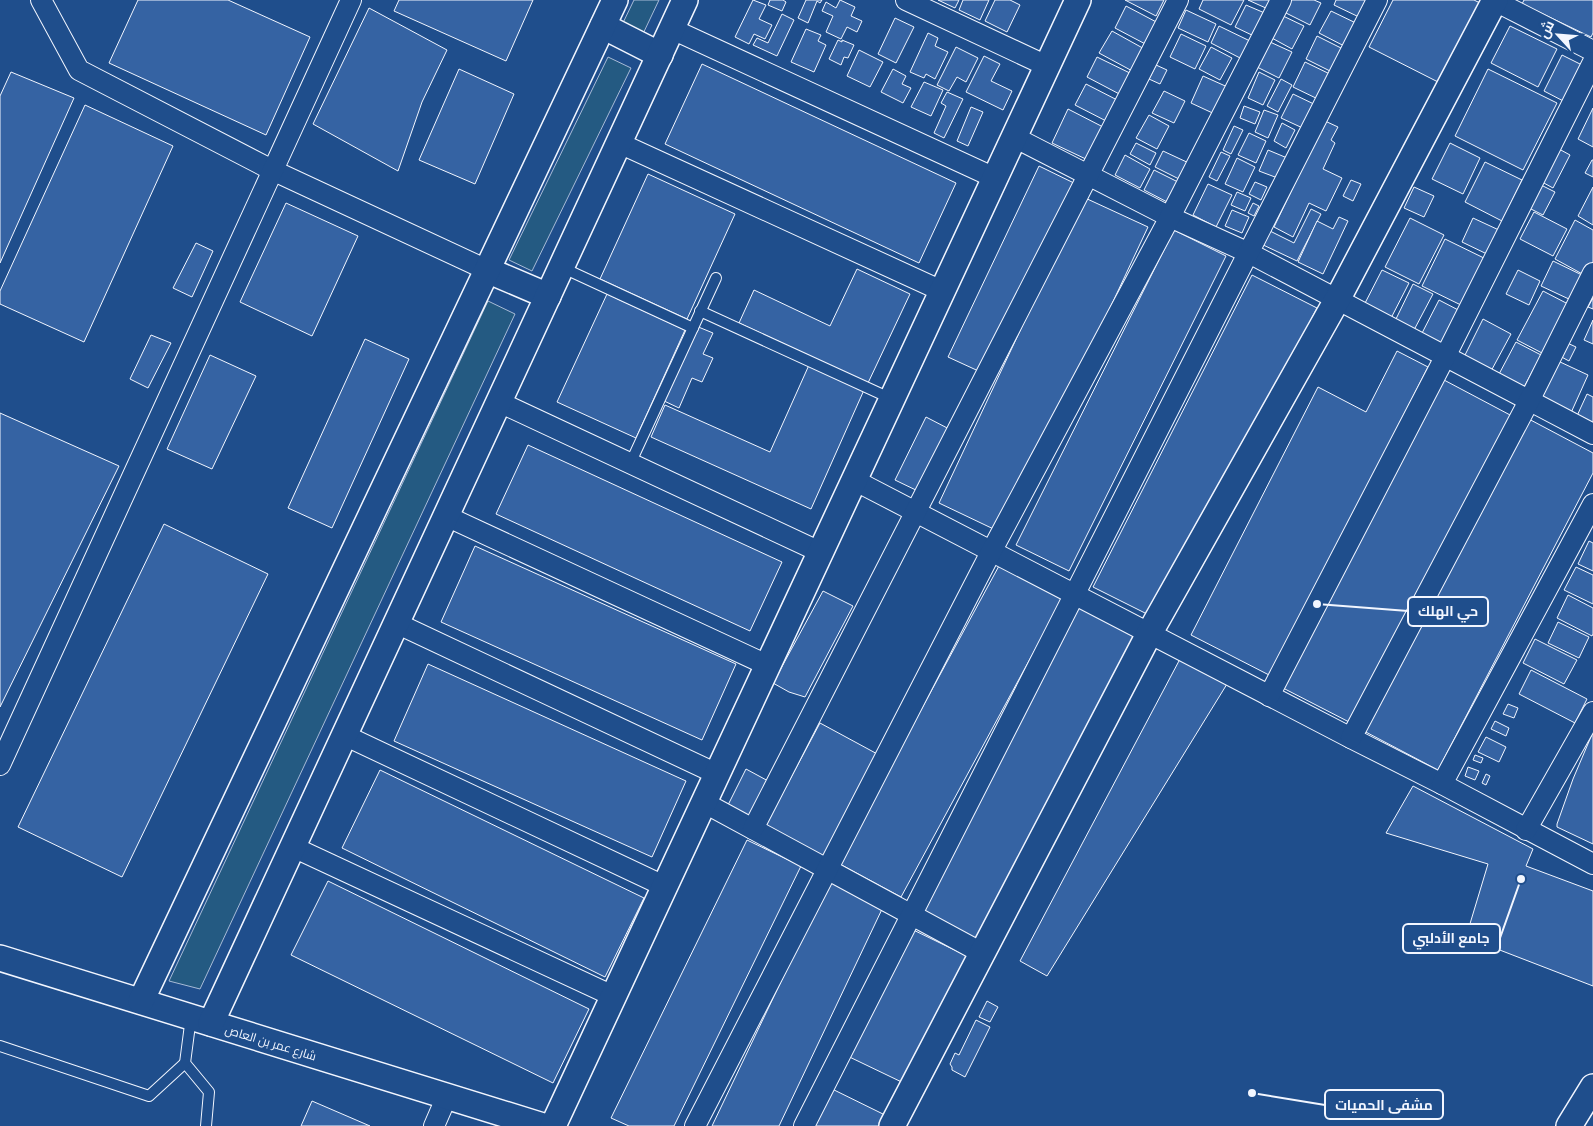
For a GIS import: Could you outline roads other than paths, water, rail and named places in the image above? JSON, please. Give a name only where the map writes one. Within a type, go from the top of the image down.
[{"type":"street","points":[[41,0],[79,70],[272,170],[487,270],[548,296]]},
{"type":"street","points":[[0,765],[350,0]]},
{"type":"street","points":[[141,1001],[615,0]]},
{"type":"street","points":[[201,1020],[293,847],[685,0]]},
{"type":"street","points":[[906,0],[1047,66]]},
{"type":"street","points":[[553,1126],[1078,0]]},
{"type":"street","points":[[753,829],[1178,0]]},
{"type":"street","points":[[695,1126],[991,552],[1170,218],[1281,0]]},
{"type":"street","points":[[804,1126],[1377,0]]},
{"type":"street","points":[[892,1126],[1149,634],[1337,300],[1494,0],[1593,51]]},
{"type":"street","points":[[603,26],[660,55]]},
{"type":"street","points":[[672,29],[995,178]]},
{"type":"street","points":[[1269,696],[1445,357],[1593,62]]},
{"type":"street","points":[[1014,138],[1170,218],[1249,253],[1593,434]]},
{"type":"street","points":[[619,142],[942,291]]},
{"type":"street","points":[[1351,738],[1529,400],[1593,273]]},
{"type":"street","points":[[499,402],[820,552]]},
{"type":"street","points":[[854,480],[1593,864]]},
{"type":"street","points":[[1442,784],[1593,504]]},
{"type":"street","points":[[446,516],[767,665]]},
{"type":"street","points":[[396,624],[717,774]]},
{"type":"street","points":[[1526,830],[1593,712]]},
{"type":"street","points":[[344,735],[664,886]]},
{"type":"street","points":[[703,802],[982,953]]},
{"type":"street","points":[[293,847],[613,996]]},
{"type":"street","name":"شارع عمر بن العاص","points":[[0,958],[543,1126]]},
{"type":"street","points":[[1569,1126],[1593,1087]]},
{"type":"street","points":[[434,1126],[447,1096]]},
{"type":"lane","points":[[561,268],[693,328]]},
{"type":"lane","points":[[630,464],[716,278]]},
{"type":"lane","points":[[700,311],[892,399]]},
{"type":"lane","points":[[0,1046],[149,1096],[185,1063],[201,1020]]},
{"type":"lane","points":[[185,1063],[209,1092],[206,1126]]},
{"type":"place","name":"حي الهلك","points":[[1317,604]]},
{"type":"place","name":"جامع الأدلبي","points":[[1521,879]]},
{"type":"place","name":"مشفى الحميات","points":[[1252,1093]]}]
